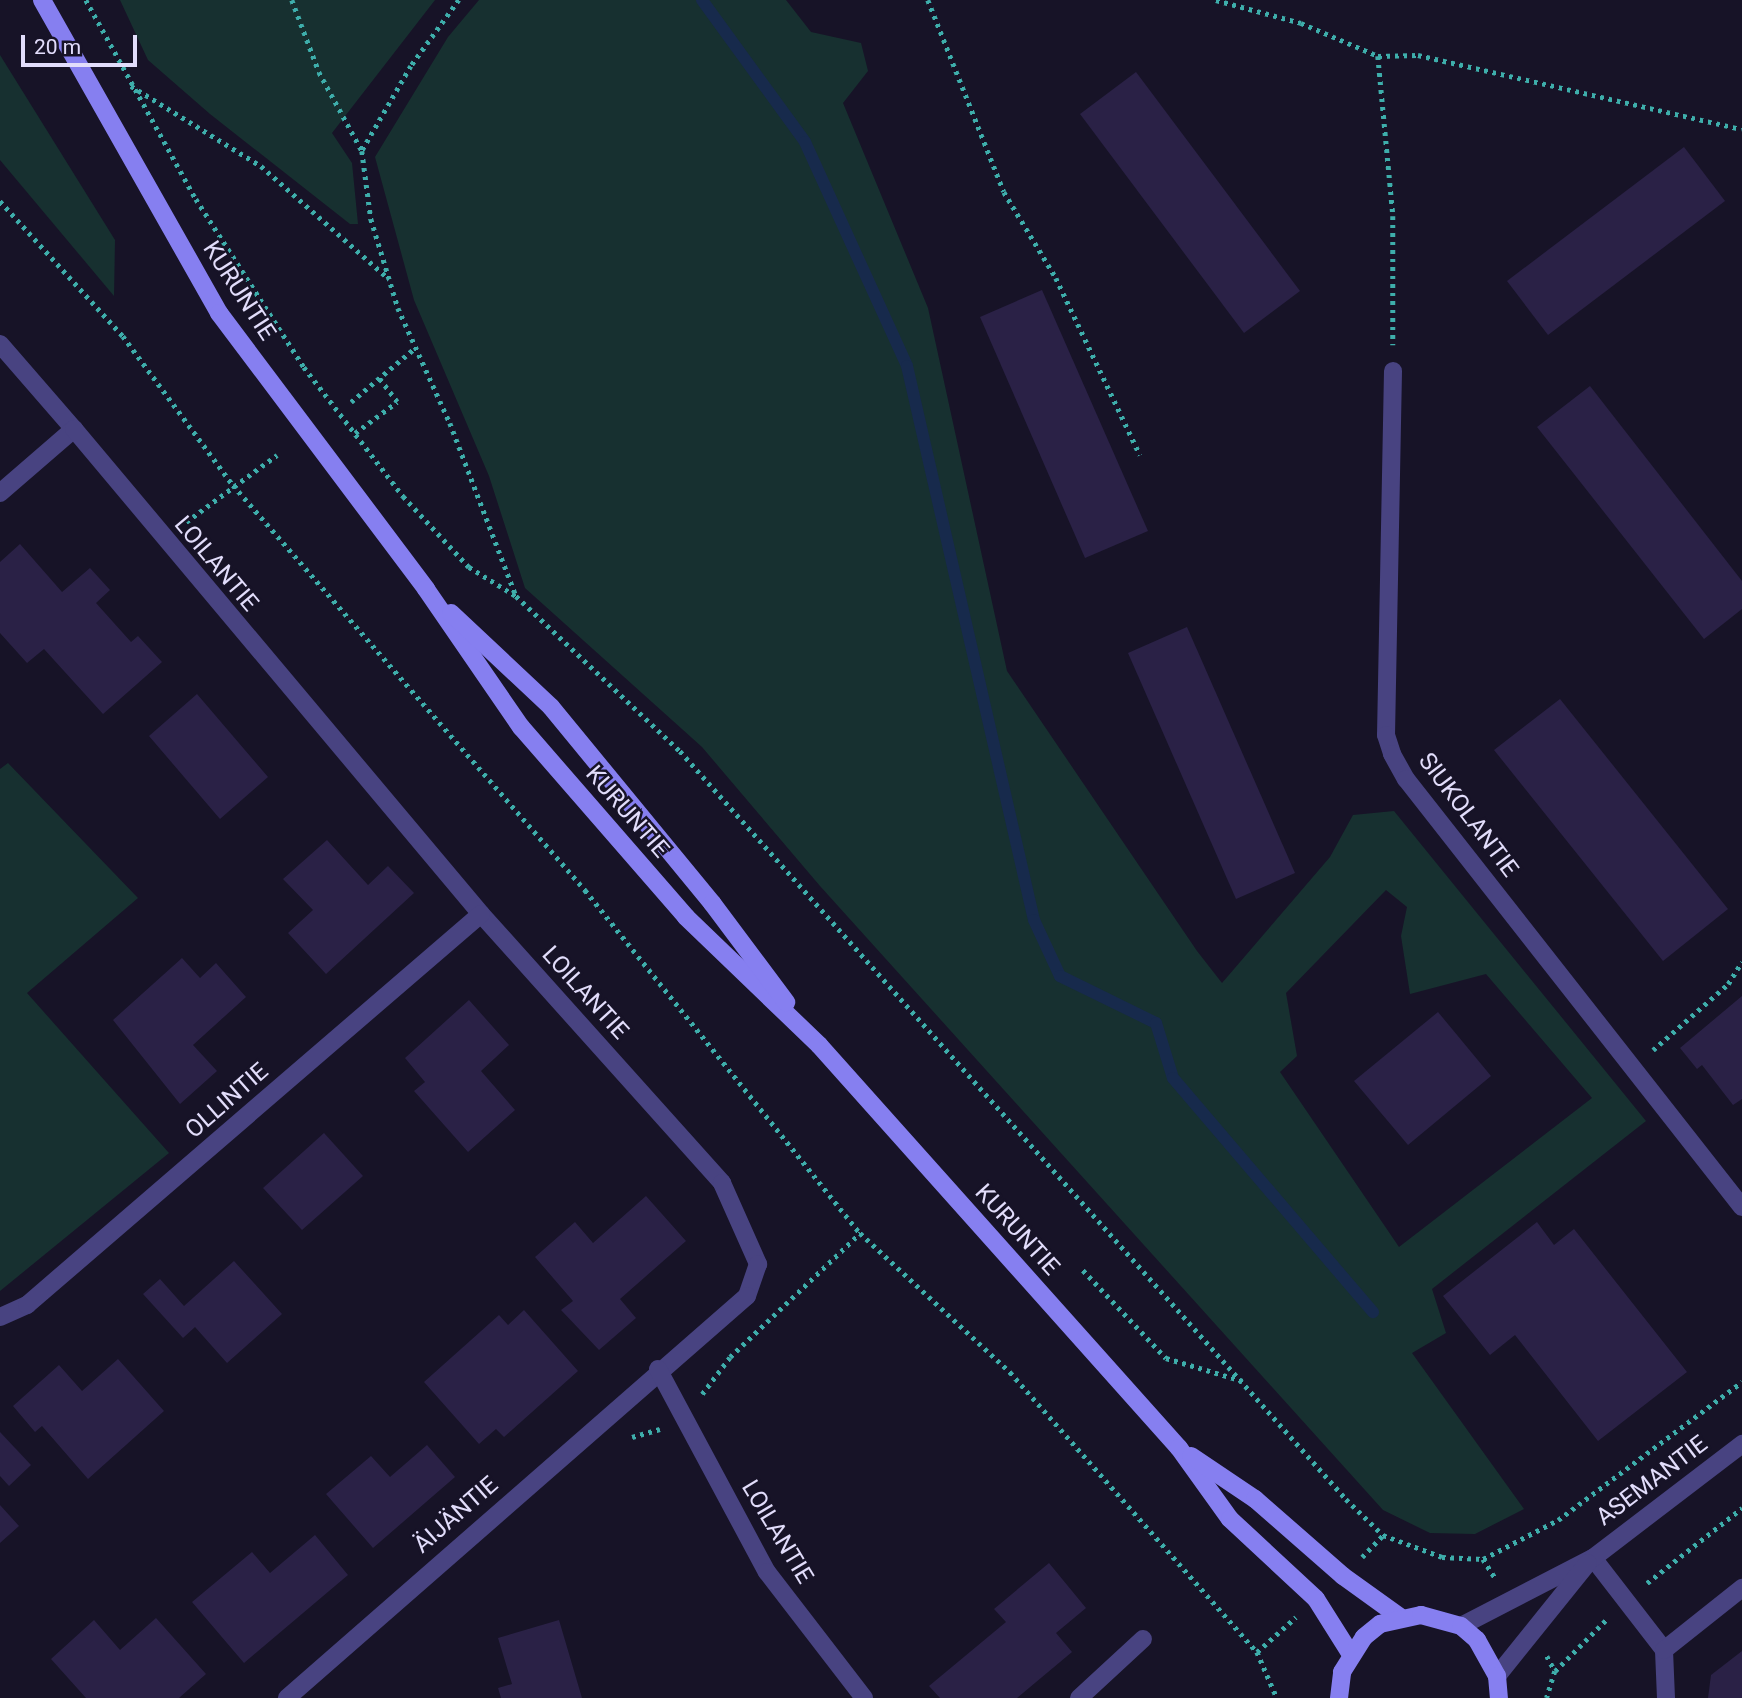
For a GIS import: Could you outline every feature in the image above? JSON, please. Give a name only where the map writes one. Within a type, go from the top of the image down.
[{"type":"main road","name":"KURUNTIE","points":[[42,0],[219,313],[426,589],[520,727],[686,917],[819,1045],[1179,1448],[1230,1519],[1316,1600],[1350,1653]]},
{"type":"main road","name":"KURUNTIE","points":[[426,589],[551,707],[712,903],[819,1045]]},
{"type":"main road","name":"KURUNTIE","points":[[1179,1448],[1255,1499],[1343,1576],[1400,1617]]},
{"type":"main road","points":[[1339,1698],[1342,1672],[1350,1653],[1380,1625],[1400,1617],[1421,1615],[1461,1626],[1489,1656],[1497,1676],[1499,1698]]},
{"type":"street","name":"LOILANTIE","points":[[0,344],[481,914],[722,1183],[749,1236],[758,1264],[747,1296],[658,1369],[767,1572],[864,1698]]},
{"type":"street","name":"SIUKOLANTIE","points":[[1393,371],[1386,735],[1392,754],[1406,779],[1742,1208]]},
{"type":"street","points":[[0,493],[74,429]]},
{"type":"street","name":"OLLINTIE","points":[[0,1317],[27,1305],[481,914]]},
{"type":"street","name":"ÄIJÄNTIE","points":[[287,1698],[658,1369]]},
{"type":"street","name":"ASEMANTIE","points":[[1461,1626],[1593,1558],[1742,1444]]},
{"type":"street","points":[[1593,1558],[1664,1650],[1666,1698]]},
{"type":"street","name":"ASEMANTIE","points":[[1497,1676],[1593,1558]]},
{"type":"street","points":[[1664,1650],[1742,1588]]},
{"type":"street","points":[[1079,1698],[1143,1639]]},
{"type":"path","points":[[86,0],[130,85],[304,367],[403,496],[469,567],[516,596],[680,751],[1244,1381],[1346,1499],[1383,1535],[1442,1557],[1483,1559],[1559,1520],[1742,1382]]},
{"type":"path","points":[[292,0],[319,72],[362,151],[371,219],[389,280],[415,348],[450,423],[516,596]]},
{"type":"path","points":[[362,151],[411,66],[459,0]]},
{"type":"path","points":[[928,0],[1004,192],[1056,278],[1140,455]]},
{"type":"path","points":[[1216,0],[1301,23],[1378,56],[1418,55],[1742,129]]},
{"type":"path","points":[[1378,56],[1393,216],[1393,371]]},
{"type":"path","points":[[130,85],[261,166],[389,280]]},
{"type":"path","points":[[0,201],[123,335],[233,485],[585,890],[860,1233],[1010,1372],[1257,1652],[1277,1698]]},
{"type":"path","points":[[351,402],[415,348]]},
{"type":"path","points":[[355,433],[397,402],[379,378]]},
{"type":"path","points":[[163,540],[233,485],[277,455]]},
{"type":"path","points":[[1633,1066],[1728,984],[1742,962]]},
{"type":"path","points":[[1645,1038],[1662,1059]]},
{"type":"path","points":[[591,1429],[628,1437],[655,1433],[708,1390],[730,1357],[860,1233]]},
{"type":"path","points":[[1083,1270],[1166,1358],[1244,1381]]},
{"type":"path","points":[[1483,1559],[1510,1600]]},
{"type":"path","points":[[1533,1632],[1555,1671],[1547,1698]]},
{"type":"green space","points":[[120,0],[435,0],[332,133],[352,163],[358,224],[350,224],[210,114],[148,60]]},
{"type":"green space","points":[[479,0],[786,0],[811,32],[861,43],[868,71],[843,103],[928,308],[1007,671],[1197,951],[1222,983],[1330,857],[1353,815],[1394,811],[1646,1121],[1432,1289],[1446,1333],[1412,1353],[1524,1509],[1475,1534],[1430,1533],[1383,1510],[820,886],[702,747],[525,588],[489,476],[414,300],[375,157],[448,37]],"holes":[[[1386,890],[1407,907],[1401,936],[1410,994],[1486,974],[1592,1098],[1399,1247],[1280,1072],[1297,1056],[1286,993]]]},
{"type":"green space","points":[[0,55],[115,240],[114,296],[0,160]]},
{"type":"green space","points":[[8,763],[138,898],[27,993],[169,1153],[0,1291],[0,769]]},
{"type":"building","points":[[1136,72],[1300,291],[1244,333],[1080,114]]},
{"type":"building","points":[[1684,147],[1725,201],[1548,335],[1507,281]]},
{"type":"building","points":[[1042,290],[1148,531],[1085,558],[980,317]]},
{"type":"building","points":[[1590,386],[1742,581],[1742,609],[1704,639],[1537,427]]},
{"type":"building","points":[[20,544],[62,592],[90,568],[110,590],[96,603],[131,642],[138,636],[162,662],[103,714],[44,649],[27,663],[0,633],[0,562]]},
{"type":"building","points":[[1187,627],[1295,873],[1236,899],[1128,653]]},
{"type":"building","points":[[197,694],[268,777],[220,819],[149,736]]},
{"type":"building","points":[[1560,699],[1728,909],[1663,961],[1494,750]]},
{"type":"building","points":[[327,840],[368,885],[388,866],[414,893],[326,974],[288,933],[313,910],[283,879]]},
{"type":"building","points":[[182,958],[200,978],[216,963],[246,997],[193,1045],[217,1071],[180,1104],[113,1020]]},
{"type":"building","points":[[1742,996],[1742,1099],[1733,1105],[1702,1065],[1697,1069],[1680,1048]]},
{"type":"building","points":[[469,1000],[509,1045],[481,1071],[515,1110],[468,1152],[414,1091],[425,1082],[405,1058]]},
{"type":"building","points":[[1438,1012],[1491,1076],[1408,1145],[1354,1081]]},
{"type":"building","points":[[324,1133],[363,1176],[302,1230],[263,1188]]},
{"type":"building","points":[[646,1196],[686,1241],[620,1299],[636,1318],[599,1350],[561,1310],[573,1301],[535,1257],[575,1222],[593,1243]]},
{"type":"building","points":[[1537,1222],[1554,1245],[1574,1229],[1687,1372],[1598,1441],[1515,1335],[1490,1355],[1443,1296]]},
{"type":"building","points":[[234,1261],[282,1314],[227,1363],[195,1327],[183,1338],[143,1294],[160,1279],[184,1306]]},
{"type":"building","points":[[524,1310],[578,1371],[504,1437],[496,1429],[479,1444],[424,1382],[499,1315],[508,1325]]},
{"type":"building","points":[[118,1359],[164,1411],[88,1479],[42,1426],[35,1432],[13,1406],[59,1365],[82,1391]]},
{"type":"building","points":[[0,1432],[31,1465],[9,1486],[0,1476]]},
{"type":"building","points":[[427,1445],[455,1477],[373,1548],[326,1494],[371,1456],[390,1477]]},
{"type":"building","points":[[0,1505],[19,1526],[0,1543]]},
{"type":"building","points":[[315,1535],[348,1575],[244,1663],[192,1602],[252,1552],[270,1573]]},
{"type":"building","points":[[1049,1563],[1086,1608],[1056,1633],[1072,1652],[1017,1698],[940,1698],[929,1686],[1006,1622],[994,1609]]},
{"type":"building","points":[[156,1618],[206,1674],[179,1698],[86,1698],[51,1659],[94,1620],[120,1650]]},
{"type":"building","points":[[559,1620],[582,1698],[501,1698],[498,1688],[512,1684],[498,1638]]},
{"type":"building","points":[[1742,1651],[1742,1698],[1708,1698],[1711,1675]]},
{"type":"waterway","points":[[702,0],[805,142],[907,366],[1034,920],[1060,976],[1156,1023],[1173,1078],[1373,1312]]}]
